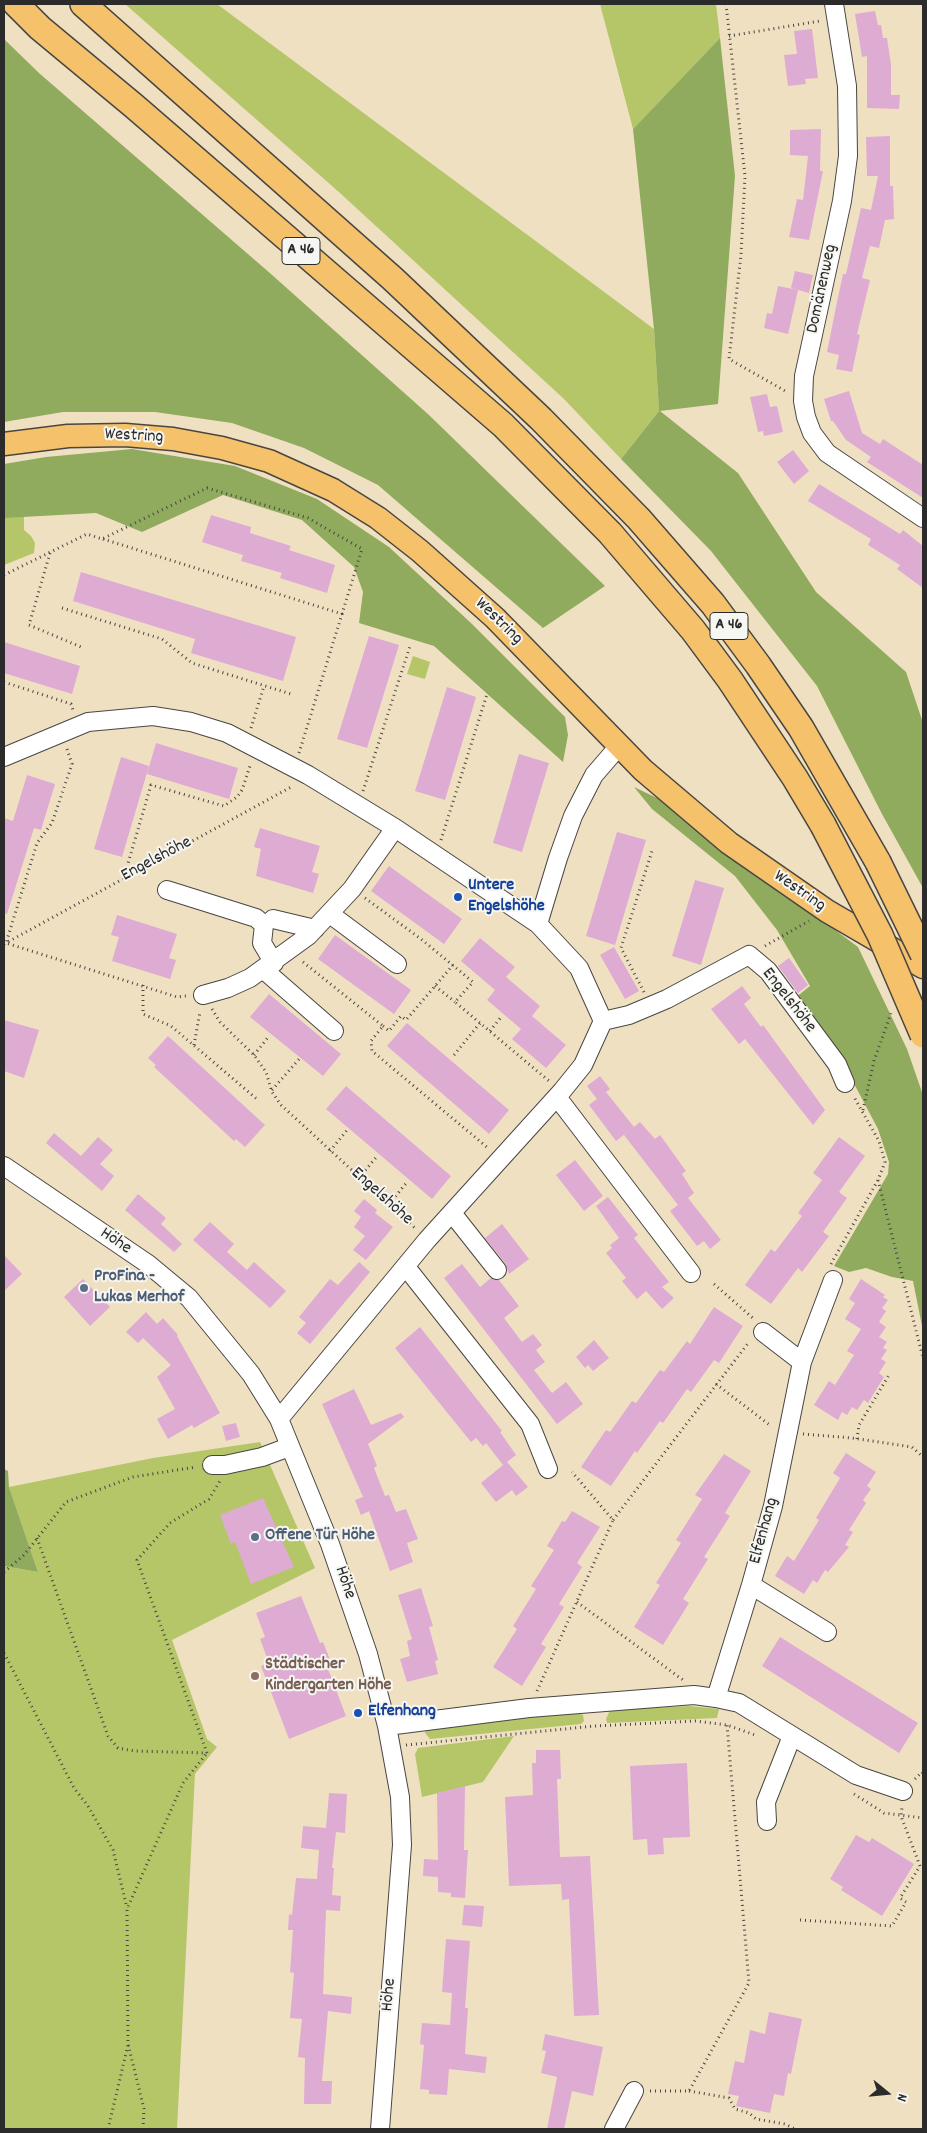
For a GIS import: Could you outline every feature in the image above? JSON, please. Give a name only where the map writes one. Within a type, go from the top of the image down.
[{"type":"highway","name":"A 46","points":[[16,4],[40,28],[134,106],[503,425],[603,526],[704,644],[766,732],[823,825],[880,935],[923,1035]]},
{"type":"highway","name":"A 46","points":[[83,4],[393,279],[541,419],[639,519],[713,604],[801,728],[878,862],[923,954]]},
{"type":"main road","name":"Westring","points":[[4,444],[68,436],[124,435],[172,439],[222,448],[269,461],[333,490],[378,518],[420,551],[495,618],[642,770],[729,843],[827,911],[923,968]]},
{"type":"street","name":"Domänenweg","points":[[835,11],[847,86],[848,156],[842,201],[804,376],[803,401],[812,433],[827,453],[923,518]]},
{"type":"street","points":[[4,757],[88,722],[153,716],[191,722],[226,733],[301,771],[395,828],[538,924],[579,968],[603,1021]]},
{"type":"street","points":[[538,924],[573,816],[594,775],[619,746]]},
{"type":"street","points":[[203,995],[228,988],[269,967],[315,929],[352,889],[395,828]]},
{"type":"street","points":[[167,890],[256,918],[264,925],[262,943],[269,967],[334,1031]]},
{"type":"street","points":[[330,914],[397,964]]},
{"type":"street","points":[[273,919],[315,929]]},
{"type":"street","name":"Engelshöhe","points":[[279,1419],[428,1240],[500,1158],[560,1094],[583,1065],[603,1021],[629,1015],[667,999],[749,955],[768,972],[837,1064],[845,1083]]},
{"type":"street","points":[[560,1094],[691,1273]]},
{"type":"street","name":"Höhe","points":[[4,1166],[148,1264],[189,1298],[251,1374],[279,1419],[330,1544],[368,1654],[387,1726],[400,1797],[402,1845],[380,2129]]},
{"type":"street","points":[[452,1213],[497,1270]]},
{"type":"street","points":[[406,1267],[530,1424],[548,1469]]},
{"type":"street","name":"Elfenhang","points":[[716,1698],[773,1506],[802,1362],[833,1280]]},
{"type":"street","points":[[756,1330],[802,1362]]},
{"type":"street","points":[[218,1465],[262,1457],[289,1447]]},
{"type":"street","points":[[751,1585],[827,1632]]},
{"type":"street","points":[[387,1726],[529,1708],[694,1695],[739,1703],[789,1744],[856,1775],[903,1791]]},
{"type":"street","points":[[767,1821],[766,1802],[789,1744]]},
{"type":"street","points":[[614,2129],[634,2091]]},
{"type":"path","points":[[726,4],[745,176],[742,255],[729,359],[803,401]]},
{"type":"path","points":[[730,36],[835,11]]},
{"type":"path","points":[[102,539],[207,488],[308,518],[362,549],[342,614],[301,771]]},
{"type":"path","points":[[4,574],[86,534],[342,614]]},
{"type":"path","points":[[50,552],[29,625],[81,647]]},
{"type":"path","points":[[62,608],[162,639],[192,663],[294,695]]},
{"type":"path","points":[[363,791],[410,646]]},
{"type":"path","points":[[4,682],[70,704],[72,764],[52,823],[37,843],[5,944],[177,997],[203,995],[194,1046]]},
{"type":"path","points":[[124,877],[151,785],[224,806],[233,801],[242,790],[264,686]]},
{"type":"path","points":[[437,855],[487,694]]},
{"type":"path","name":"Engelshöhe","points":[[5,944],[124,877],[288,790],[301,771]]},
{"type":"path","points":[[651,1005],[621,948],[652,851]]},
{"type":"path","points":[[352,889],[421,939],[473,982],[455,1002]]},
{"type":"path","points":[[749,955],[827,911]]},
{"type":"path","points":[[289,950],[389,1031],[401,1016],[406,1020],[453,965]]},
{"type":"path","points":[[143,986],[143,1014],[171,1026],[258,1100]]},
{"type":"path","points":[[435,986],[490,1031],[560,1094]]},
{"type":"path","name":"Engelshöhe","points":[[203,995],[220,1022],[254,1055],[266,1072],[272,1090],[281,1105],[428,1240]]},
{"type":"path","points":[[863,1111],[874,1061],[891,1011],[899,1009]]},
{"type":"path","points":[[490,1031],[501,1017]]},
{"type":"path","points":[[454,1055],[480,1023]]},
{"type":"path","points":[[383,1026],[371,1041],[372,1051],[500,1158]]},
{"type":"path","points":[[254,1055],[269,1036]]},
{"type":"path","points":[[272,1090],[300,1058]]},
{"type":"path","points":[[833,1280],[831,1261],[878,1180],[885,1162],[879,1141],[845,1083]]},
{"type":"path","points":[[330,1151],[348,1129]]},
{"type":"path","points":[[359,1178],[378,1155]]},
{"type":"path","points":[[878,1180],[923,1358]]},
{"type":"path","points":[[389,1204],[408,1181]]},
{"type":"path","points":[[529,1708],[612,1520],[756,1330],[714,1284]]},
{"type":"path","points":[[857,1439],[859,1425],[889,1375]]},
{"type":"path","points":[[716,1384],[787,1435],[857,1439],[912,1447],[923,1457]]},
{"type":"path","points":[[4,1572],[24,1555],[66,1502],[133,1477],[218,1465],[218,1486],[209,1499],[170,1523],[137,1560],[207,1753]]},
{"type":"path","points":[[572,1472],[612,1520]]},
{"type":"path","points":[[37,1538],[108,1736],[118,1748],[134,1751],[207,1753]]},
{"type":"path","points":[[576,1602],[681,1677],[694,1695]]},
{"type":"path","points":[[4,1653],[74,1788],[88,1806],[113,1850],[128,1909],[128,2044],[108,2129]]},
{"type":"path","points":[[391,1747],[594,1726],[695,1721],[727,1725],[789,1744]]},
{"type":"path","points":[[689,2091],[749,1983],[727,1725]]},
{"type":"path","points":[[128,1909],[183,1783],[207,1753]]},
{"type":"path","points":[[853,1794],[884,1813],[923,1818]]},
{"type":"path","points":[[800,1920],[892,1926],[906,1902],[900,1898],[920,1866],[901,1816]]},
{"type":"path","points":[[128,2044],[144,2109],[143,2129]]},
{"type":"path","points":[[634,2091],[689,2091],[729,2098],[735,2110],[749,2113],[756,2119],[785,2124],[795,2129]]},
{"type":"green space","points":[[125,4],[217,4],[654,329],[659,411],[621,459],[564,399],[340,193]]},
{"type":"green space","points":[[600,4],[716,4],[720,38],[633,129]]},
{"type":"green space","points":[[720,38],[735,176],[718,404],[660,411],[738,473],[816,592],[906,672],[923,723],[923,888],[882,814],[817,686],[711,551],[621,459],[659,411],[654,329],[633,129]]},
{"type":"green space","points":[[4,39],[39,73],[271,274],[429,415],[605,586],[543,628],[378,485],[304,448],[232,423],[155,412],[63,412],[4,422]]},
{"type":"green space","points":[[132,449],[235,466],[317,499],[389,547],[472,624],[565,717],[568,735],[563,762],[434,646],[359,623],[363,592],[354,567],[302,520],[223,495],[142,532],[96,513],[4,518],[4,464],[46,457]]},
{"type":"green space","points":[[24,515],[24,530],[35,543],[34,553],[4,565],[4,516]]},
{"type":"green space","points":[[413,656],[430,662],[425,679],[407,674]]},
{"type":"green space","points":[[634,787],[659,799],[858,947],[907,1049],[923,1095],[923,1331],[913,1281],[892,1277],[866,1268],[849,1272],[834,1266],[888,1174],[889,1162],[878,1129],[852,1080],[795,998],[810,986],[777,930],[735,876],[652,809]]},
{"type":"green space","points":[[260,1442],[315,1568],[172,1640],[207,1739],[217,1747],[195,1774],[177,2129],[4,2129],[4,1566],[38,1572],[9,1487],[153,1458]]},
{"type":"green space","points":[[4,1469],[8,1471],[9,1487],[38,1572],[4,1566]]},
{"type":"green space","points":[[689,1706],[719,1709],[717,1718],[607,1723],[606,1719],[610,1710]]},
{"type":"green space","points":[[577,1712],[583,1715],[584,1721],[581,1724],[430,1739],[425,1733],[425,1728]]},
{"type":"green space","points":[[514,1736],[483,1782],[422,1797],[415,1754],[418,1748]]},
{"type":"building","points":[[875,11],[878,25],[881,25],[883,38],[887,38],[891,65],[891,95],[900,95],[899,109],[867,108],[867,56],[862,57],[855,14]]},
{"type":"building","points":[[812,29],[818,78],[805,79],[806,84],[788,86],[784,55],[797,54],[794,31]]},
{"type":"building","points":[[821,129],[820,171],[823,171],[809,240],[789,237],[797,199],[803,200],[808,156],[790,155],[790,130]]},
{"type":"building","points":[[890,136],[890,186],[893,186],[894,219],[885,220],[879,248],[870,246],[862,278],[870,280],[857,334],[860,335],[852,372],[836,369],[839,355],[827,352],[843,274],[846,274],[861,208],[871,210],[878,176],[867,176],[866,137]]},
{"type":"building","points":[[795,271],[813,275],[809,293],[791,288]]},
{"type":"building","points":[[778,286],[798,290],[788,334],[764,328],[767,313],[772,314]]},
{"type":"building","points":[[849,391],[862,433],[880,444],[883,439],[923,465],[923,498],[867,462],[871,457],[846,440],[833,421],[831,421],[824,399]]},
{"type":"building","points":[[767,394],[770,407],[777,406],[783,432],[764,436],[763,431],[758,432],[750,397]]},
{"type":"building","points":[[793,450],[809,471],[794,484],[777,462]]},
{"type":"building","points":[[819,484],[900,534],[903,530],[923,546],[923,588],[897,569],[900,565],[868,545],[871,539],[808,501]]},
{"type":"building","points":[[211,515],[251,527],[250,533],[291,546],[289,550],[335,565],[327,593],[280,578],[282,573],[241,561],[243,555],[202,542]]},
{"type":"building","points":[[81,572],[296,637],[283,681],[191,653],[195,639],[73,601]]},
{"type":"building","points":[[369,636],[399,645],[367,748],[337,739]]},
{"type":"building","points":[[4,642],[80,666],[72,694],[4,673]]},
{"type":"building","points":[[447,687],[476,697],[445,800],[415,791]]},
{"type":"building","points":[[156,743],[238,768],[229,799],[147,774]]},
{"type":"building","points":[[519,754],[549,763],[522,852],[493,843]]},
{"type":"building","points":[[121,757],[149,766],[122,857],[94,849]]},
{"type":"building","points":[[27,775],[55,784],[41,830],[34,828],[7,914],[4,913],[4,818],[13,821]]},
{"type":"building","points":[[260,828],[320,846],[312,872],[319,874],[313,893],[256,876],[261,849],[254,847]]},
{"type":"building","points":[[617,832],[646,840],[615,945],[586,936]]},
{"type":"building","points":[[389,866],[462,919],[444,944],[371,891]]},
{"type":"building","points":[[695,880],[724,888],[701,965],[672,956]]},
{"type":"building","points":[[117,915],[177,934],[169,958],[176,960],[170,979],[112,961],[119,937],[111,935]]},
{"type":"building","points":[[335,935],[411,990],[394,1014],[318,959]]},
{"type":"building","points":[[480,938],[515,967],[506,977],[540,1006],[532,1016],[566,1045],[546,1068],[512,1039],[521,1029],[487,1000],[495,990],[461,961]]},
{"type":"building","points":[[614,947],[639,991],[625,999],[600,955]]},
{"type":"building","points":[[789,958],[808,985],[798,993],[778,966]]},
{"type":"building","points":[[742,986],[751,998],[744,1004],[761,1027],[763,1025],[825,1110],[813,1125],[745,1039],[739,1044],[711,1009]]},
{"type":"building","points":[[269,994],[341,1054],[323,1076],[250,1017]]},
{"type":"building","points":[[4,1020],[39,1030],[24,1078],[4,1071]]},
{"type":"building","points":[[407,1023],[509,1110],[489,1134],[387,1046]]},
{"type":"building","points":[[168,1036],[265,1125],[245,1147],[236,1139],[234,1141],[154,1067],[156,1065],[148,1058]]},
{"type":"building","points":[[600,1076],[610,1089],[597,1099],[587,1086]]},
{"type":"building","points":[[346,1086],[451,1176],[432,1199],[326,1109]]},
{"type":"building","points":[[606,1092],[634,1127],[616,1141],[589,1105]]},
{"type":"building","points":[[640,1122],[655,1139],[660,1135],[686,1171],[682,1174],[694,1193],[688,1198],[721,1240],[710,1249],[704,1241],[697,1246],[670,1211],[678,1205],[624,1135]]},
{"type":"building","points":[[54,1133],[81,1156],[98,1137],[113,1150],[100,1164],[114,1176],[102,1191],[46,1143]]},
{"type":"building","points":[[839,1137],[865,1156],[839,1192],[847,1198],[823,1232],[829,1236],[802,1272],[798,1268],[771,1304],[745,1285],[771,1249],[775,1252],[802,1216],[798,1213],[822,1180],[813,1173]]},
{"type":"building","points":[[575,1160],[603,1196],[584,1211],[556,1175]]},
{"type":"building","points":[[138,1194],[166,1218],[161,1224],[182,1244],[174,1252],[125,1210]]},
{"type":"building","points":[[608,1197],[638,1235],[634,1238],[669,1282],[662,1287],[674,1298],[662,1309],[646,1291],[637,1299],[622,1281],[626,1278],[606,1253],[612,1248],[610,1245],[619,1238],[596,1206]]},
{"type":"building","points":[[364,1199],[377,1210],[375,1213],[393,1227],[366,1260],[353,1250],[365,1236],[354,1227],[361,1217],[354,1211]]},
{"type":"building","points":[[210,1222],[234,1244],[227,1252],[247,1270],[254,1262],[286,1291],[270,1308],[193,1240]]},
{"type":"building","points":[[502,1224],[529,1259],[509,1274],[505,1263],[485,1238]]},
{"type":"building","points":[[4,1255],[22,1274],[4,1291]]},
{"type":"building","points":[[359,1262],[370,1272],[310,1344],[297,1333],[306,1323],[299,1317],[330,1279],[338,1285]]},
{"type":"building","points":[[462,1264],[480,1287],[491,1278],[499,1280],[519,1306],[504,1318],[522,1342],[533,1334],[542,1345],[536,1350],[545,1362],[534,1370],[552,1393],[566,1382],[583,1404],[557,1424],[444,1278]]},
{"type":"building","points":[[83,1279],[110,1307],[90,1326],[64,1297]]},
{"type":"building","points":[[861,1279],[885,1295],[883,1297],[888,1300],[882,1308],[886,1311],[879,1322],[886,1327],[879,1337],[887,1342],[883,1348],[887,1350],[881,1359],[886,1362],[879,1373],[884,1377],[868,1403],[864,1400],[857,1410],[852,1407],[847,1415],[842,1412],[838,1420],[814,1405],[829,1381],[835,1385],[854,1355],[847,1351],[861,1329],[845,1319],[855,1303],[849,1299]]},
{"type":"building","points":[[714,1307],[743,1326],[719,1363],[714,1360],[691,1392],[687,1389],[663,1423],[660,1421],[637,1453],[635,1451],[611,1486],[581,1467],[606,1430],[610,1432],[632,1401],[636,1403],[660,1370],[664,1372],[687,1341],[690,1344]]},
{"type":"building","points":[[146,1312],[157,1324],[163,1318],[178,1335],[220,1413],[194,1428],[192,1425],[168,1439],[157,1419],[175,1409],[157,1377],[171,1365],[143,1338],[138,1343],[126,1332]]},
{"type":"building","points":[[420,1327],[502,1431],[500,1432],[516,1455],[507,1462],[528,1487],[516,1496],[512,1490],[496,1502],[481,1483],[503,1465],[486,1443],[483,1446],[476,1438],[471,1442],[395,1348]]},
{"type":"building","points":[[594,1340],[609,1358],[593,1371],[588,1365],[585,1368],[576,1357]]},
{"type":"building","points":[[354,1389],[371,1425],[401,1413],[404,1417],[368,1444],[377,1466],[374,1468],[385,1496],[389,1495],[396,1512],[406,1509],[418,1539],[407,1543],[413,1562],[390,1571],[369,1511],[361,1515],[355,1500],[363,1497],[322,1404]]},
{"type":"building","points":[[236,1423],[240,1437],[226,1441],[222,1426]]},
{"type":"building","points":[[846,1453],[876,1472],[867,1486],[871,1489],[863,1500],[866,1503],[849,1530],[853,1532],[845,1545],[849,1547],[828,1572],[825,1570],[817,1583],[813,1580],[804,1594],[775,1576],[787,1556],[794,1561],[819,1520],[816,1518],[840,1478],[833,1473]]},
{"type":"building","points":[[724,1454],[751,1471],[725,1513],[730,1516],[704,1557],[708,1559],[683,1599],[689,1603],[663,1645],[634,1627],[660,1585],[656,1583],[681,1543],[676,1540],[702,1499],[695,1495]]},
{"type":"building","name":"Offene Tür Höhe","points":[[263,1498],[294,1567],[251,1584],[235,1542],[231,1544],[220,1515]]},
{"type":"building","points":[[572,1511],[600,1527],[577,1563],[582,1567],[559,1604],[564,1607],[541,1644],[546,1647],[522,1686],[493,1667],[517,1629],[513,1626],[536,1589],[531,1586],[554,1550],[547,1546],[562,1521],[565,1522]]},
{"type":"building","points":[[421,1588],[433,1626],[429,1627],[438,1660],[435,1661],[438,1674],[407,1682],[400,1659],[410,1656],[407,1641],[412,1639],[398,1595]]},
{"type":"building","points":[[301,1596],[320,1643],[323,1642],[333,1667],[328,1669],[346,1716],[289,1739],[261,1666],[269,1663],[260,1639],[265,1637],[256,1613]]},
{"type":"building","points":[[780,1637],[918,1723],[899,1753],[762,1666]]},
{"type":"building","points":[[536,1750],[560,1750],[561,1779],[557,1779],[560,1857],[590,1856],[599,2015],[574,2016],[569,1899],[562,1900],[561,1884],[509,1886],[505,1797],[533,1795],[532,1763],[536,1763]]},
{"type":"building","points":[[687,1763],[690,1837],[663,1838],[664,1854],[648,1855],[647,1839],[633,1840],[630,1766]]},
{"type":"building","points":[[465,1786],[464,1850],[468,1850],[465,1898],[451,1897],[451,1893],[438,1892],[438,1877],[423,1876],[424,1859],[438,1860],[437,1793]]},
{"type":"building","points":[[329,1793],[347,1794],[345,1833],[336,1832],[332,1868],[334,1868],[332,1895],[341,1896],[340,1911],[326,1910],[323,1994],[352,1997],[351,2014],[328,2011],[322,2081],[332,2081],[331,2104],[304,2104],[305,2058],[298,2057],[302,2019],[290,2018],[294,1973],[290,1972],[293,1930],[288,1930],[289,1914],[292,1915],[296,1878],[317,1879],[319,1850],[301,1848],[303,1826],[326,1828]]},
{"type":"building","points":[[856,1835],[869,1842],[872,1838],[914,1864],[882,1916],[841,1890],[843,1887],[830,1879]]},
{"type":"building","points":[[464,1905],[484,1906],[482,1927],[462,1925]]},
{"type":"building","points":[[446,1939],[470,1941],[465,2008],[468,2008],[465,2054],[487,2057],[485,2073],[449,2069],[447,2095],[429,2094],[429,2090],[420,2089],[424,2045],[420,2044],[422,2023],[450,2025],[452,1993],[442,1992]]},
{"type":"building","points":[[769,2012],[802,2019],[791,2074],[788,2073],[784,2096],[774,2094],[770,2113],[736,2106],[739,2096],[728,2094],[735,2061],[744,2063],[750,2030],[765,2034]]},
{"type":"building","points":[[545,2034],[603,2047],[593,2096],[572,2091],[564,2129],[547,2129],[557,2077],[541,2073],[546,2051],[542,2050]]},
{"type":"place","name":"Untere Engelshöhe","points":[[458,897]]},
{"type":"place","name":"ProFina - Lukas Merhof","points":[[84,1288]]},
{"type":"place","name":"Offene Tür Höhe","points":[[255,1537]]},
{"type":"place","name":"Städtischer Kindergarten Höhe","points":[[255,1676]]},
{"type":"place","name":"Elfenhang","points":[[358,1713]]}]
